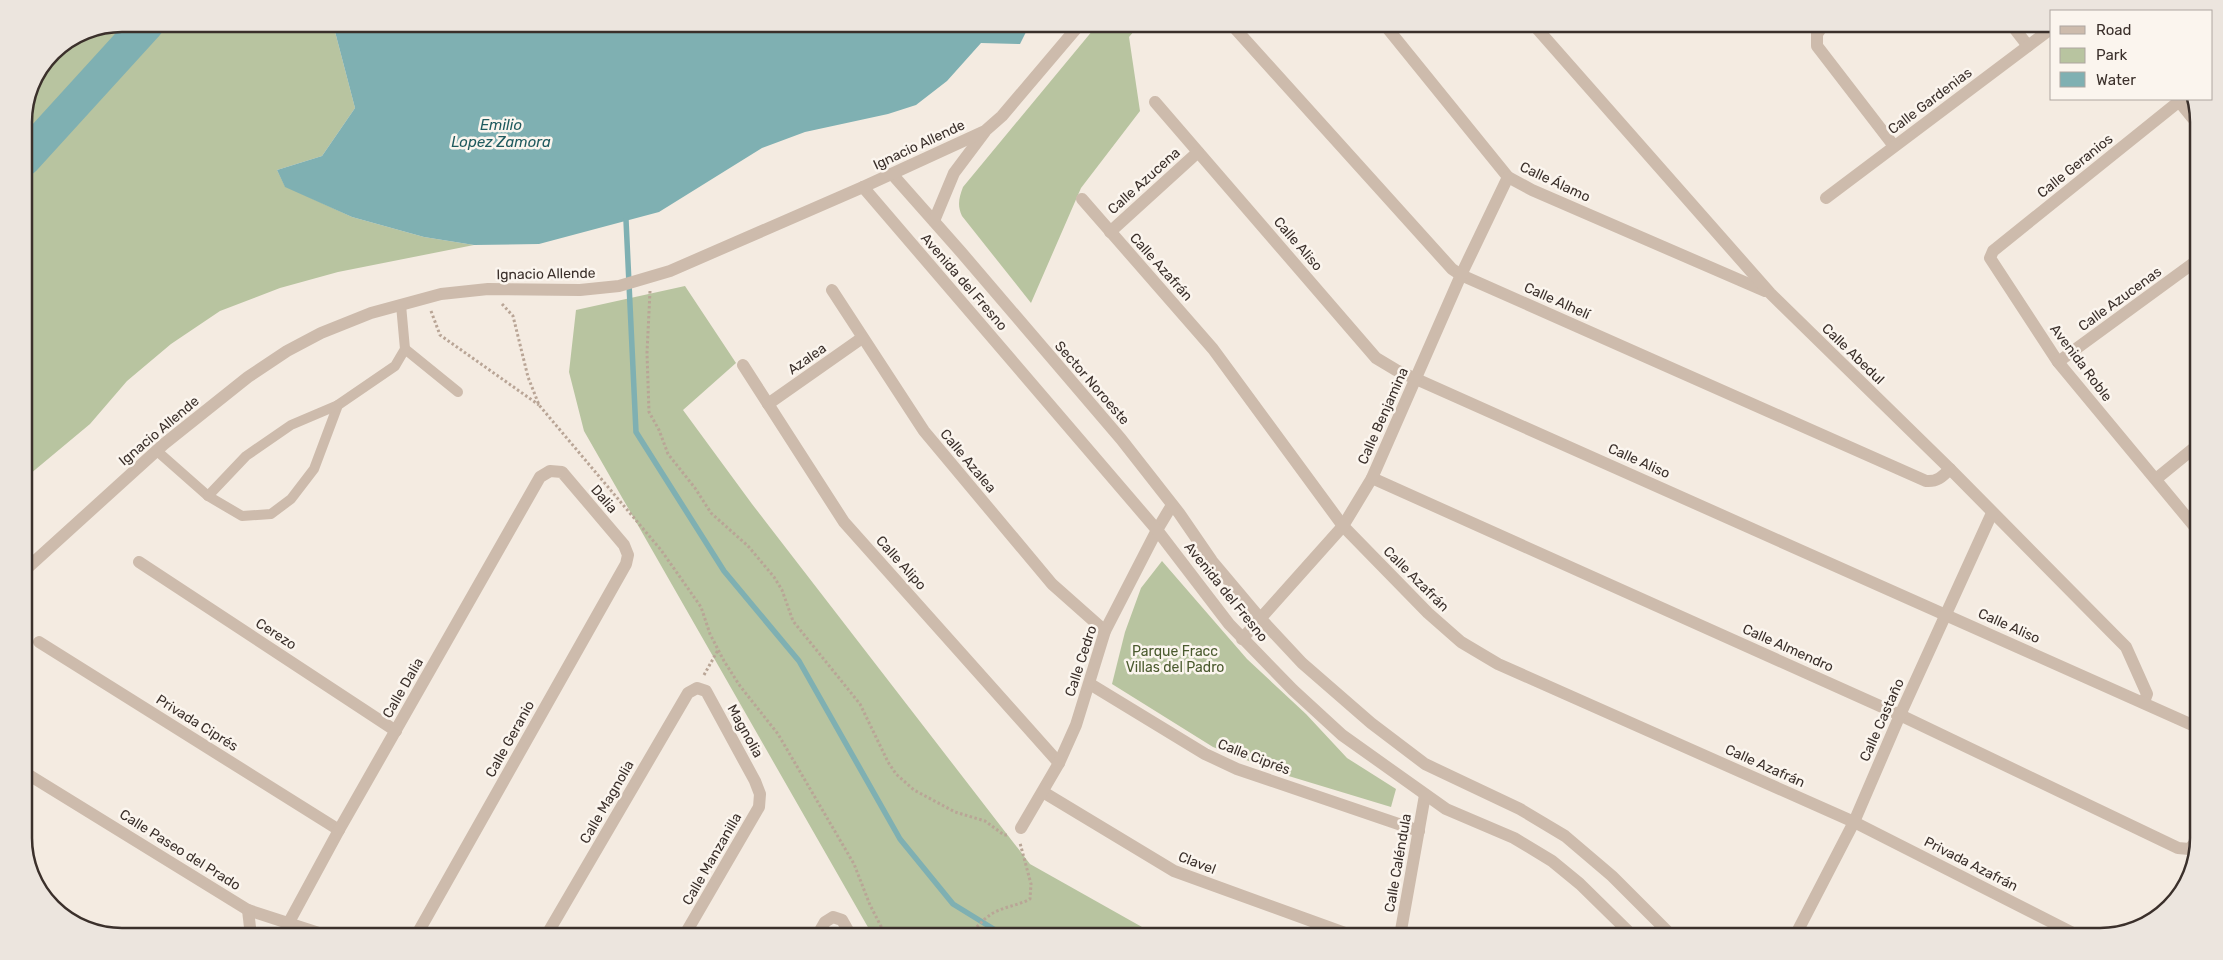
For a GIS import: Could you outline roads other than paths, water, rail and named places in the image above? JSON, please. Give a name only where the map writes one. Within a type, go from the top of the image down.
[{"type":"street","name":"Calle Alhelí","points":[[1239,32],[1452,269],[1461,275],[1926,481],[1934,482],[1950,469]]},
{"type":"street","name":"Calle Álamo","points":[[1391,32],[1508,178],[1770,293]]},
{"type":"street","name":"Calle Abedul","points":[[1541,32],[1770,293],[1950,469],[2126,648],[2147,694],[2144,702]]},
{"type":"street","points":[[1819,32],[1817,46],[1894,146]]},
{"type":"street","points":[[2017,32],[2028,46]]},
{"type":"street","name":"Calle Gardenias","points":[[1826,198],[2047,32]]},
{"type":"street","name":"Ignacio Allende","points":[[33,563],[157,451],[248,377],[287,351],[330,329],[371,313],[427,298],[488,289],[580,290],[619,286],[670,271],[863,187],[985,131],[1002,116],[1073,33]]},
{"type":"street","points":[[2179,100],[2190,114]]},
{"type":"street","name":"Calle Geranios","points":[[1990,258],[1993,251],[2179,100]]},
{"type":"street","name":"Calle Aliso","points":[[1155,102],[1376,358],[1416,379],[2190,724]]},
{"type":"street","points":[[934,221],[954,173],[985,131]]},
{"type":"street","name":"Calle Azucena","points":[[1110,232],[1198,152]]},
{"type":"street","name":"Sector Noroeste","points":[[892,174],[1121,439],[1212,561],[1260,618]]},
{"type":"street","name":"Calle Benjamina","points":[[1242,639],[1343,526],[1372,478],[1461,275],[1508,178]]},
{"type":"street","name":"Avenida del Fresno","points":[[863,187],[1157,530],[1196,583],[1242,639],[1342,736],[1446,809],[1514,838],[1552,861],[1580,884],[1625,928]]},
{"type":"street","name":"Calle Azafrán","points":[[1082,199],[1213,349],[1343,526],[1428,613],[1462,642],[1498,664],[1854,822]]},
{"type":"street","name":"Avenida Roble","points":[[1990,258],[2058,362],[2190,521]]},
{"type":"street","name":"Calle Azucenas","points":[[2058,362],[2190,266]]},
{"type":"street","name":"Calle Azalea","points":[[832,290],[924,431],[1052,584],[1105,632]]},
{"type":"street","name":"Azalea","points":[[768,404],[862,338]]},
{"type":"street","name":"Calle Alipo","points":[[743,365],[844,522],[1059,763]]},
{"type":"street","points":[[2156,479],[2190,451]]},
{"type":"street","name":"Dalia","points":[[550,471],[562,472],[624,546],[628,555]]},
{"type":"street","name":"Calle Dalia","points":[[288,924],[339,830],[540,477],[550,471]]},
{"type":"street","name":"Calle Almendro","points":[[1372,478],[1900,715],[2178,848],[2190,848]]},
{"type":"street","name":"Calle Cedro","points":[[1021,828],[1059,763],[1076,726],[1105,632],[1157,530],[1172,505]]},
{"type":"street","name":"Calle Castaño","points":[[1799,928],[1854,822],[1900,715],[1992,513]]},
{"type":"street","name":"Calle Geranio","points":[[421,928],[626,564],[628,555]]},
{"type":"street","name":"Cerezo","points":[[139,562],[396,731]]},
{"type":"street","name":"Avenida del Fresno","points":[[1260,618],[1302,663],[1402,748],[1425,764],[1520,809],[1564,836],[1612,876],[1664,928]]},
{"type":"street","name":"Privada Ciprés","points":[[39,642],[339,830]]},
{"type":"street","name":"Calle Ciprés","points":[[1090,684],[1205,754],[1237,769],[1419,831]]},
{"type":"street","name":"Magnolia","points":[[697,688],[706,691],[755,781],[760,794]]},
{"type":"street","name":"Calle Magnolia","points":[[551,928],[688,693],[697,688]]},
{"type":"street","name":"Calle Paseo del Prado","points":[[33,778],[248,910],[301,928]]},
{"type":"street","name":"Clavel","points":[[1043,792],[1174,871],[1331,928]]},
{"type":"street","name":"Calle Manzanilla","points":[[689,928],[759,807],[760,794]]},
{"type":"street","name":"Calle Caléndula","points":[[1401,928],[1425,795]]},
{"type":"street","name":"Privada Azafrán","points":[[1854,822],[2064,928]]},
{"type":"street","points":[[248,910],[250,928]]},
{"type":"street","points":[[822,928],[825,922],[833,917],[842,920],[846,928]]},
{"type":"lane","points":[[208,496],[246,456],[292,425],[338,405],[395,366],[405,349],[401,305]]},
{"type":"lane","points":[[405,349],[458,392]]},
{"type":"lane","points":[[157,451],[208,496],[242,516],[271,514],[291,499],[314,469],[338,405]]},
{"type":"water","name":"Emilio Lopez Zamora","points":[[335,33],[1026,33],[1020,44],[981,43],[947,81],[916,105],[888,114],[805,132],[762,148],[659,212],[539,244],[474,245],[424,237],[352,217],[285,187],[277,170],[322,156],[355,108]]},
{"type":"waterway","points":[[33,149],[139,33]]},
{"type":"waterway","points":[[626,220],[636,432],[724,571],[799,661],[900,839],[953,904],[992,928]]},
{"type":"park label","name":"Parque Fracc Villas del Padro","points":[[1175,660]]}]
